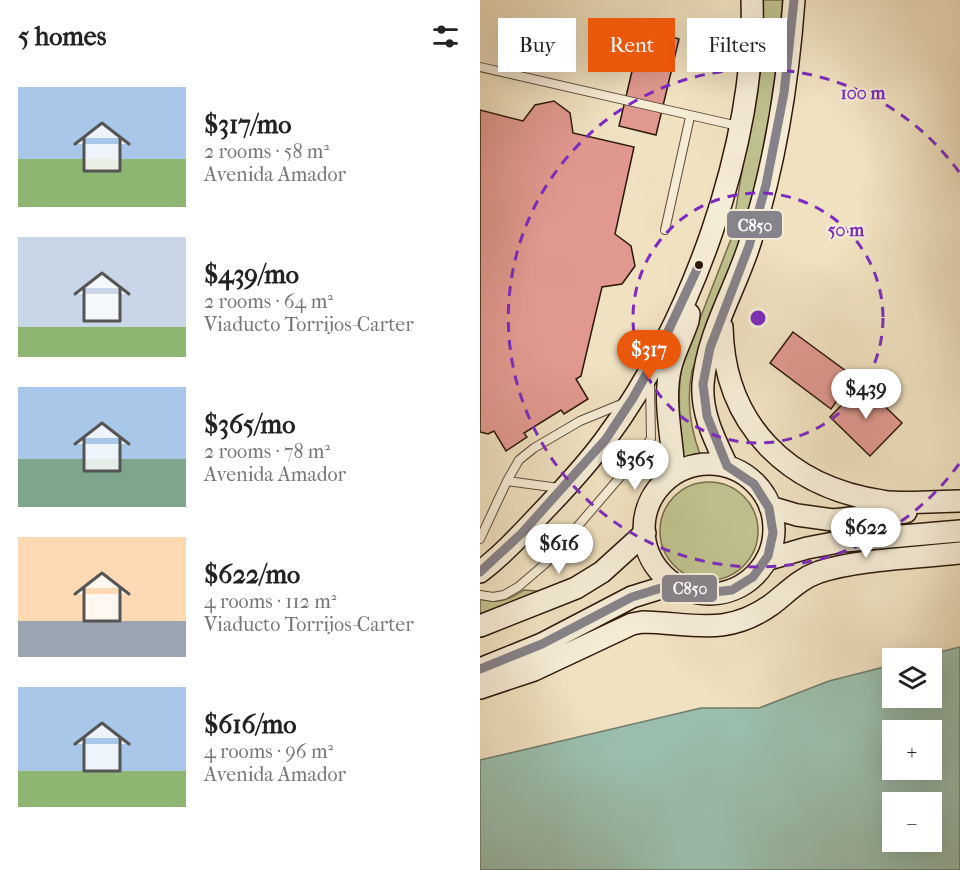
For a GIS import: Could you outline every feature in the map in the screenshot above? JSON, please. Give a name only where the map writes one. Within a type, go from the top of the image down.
[{"type":"main road","points":[[480,572],[503,555],[564,489],[605,440],[656,358],[689,289],[711,236],[740,127],[752,52],[752,0]]},
{"type":"main road","points":[[727,466],[707,419],[703,403],[703,383],[721,312],[749,246],[767,182],[787,77],[794,0]]},
{"type":"main road","points":[[674,474],[668,384],[671,365],[688,321],[689,289]]},
{"type":"main road","points":[[721,312],[722,341],[730,386],[749,423],[771,451],[801,474],[834,489],[883,501],[960,501]]},
{"type":"main road","points":[[709,464],[727,466],[741,472],[764,493],[774,525],[772,543],[766,560],[746,583],[718,594],[702,594],[674,584],[659,570],[649,553],[645,533],[647,510],[657,490],[674,474],[691,467],[709,464]]},
{"type":"main road","points":[[770,507],[797,515],[833,520],[960,506]]},
{"type":"main road","points":[[766,560],[807,548],[844,542],[960,531]]},
{"type":"main road","points":[[480,626],[576,588],[602,572],[645,533]]},
{"type":"main road","points":[[480,688],[534,670],[632,624],[643,622],[711,627],[730,625],[748,619],[770,606],[802,579],[820,572],[849,565],[960,554]]},
{"type":"main road","points":[[480,669],[542,644],[632,597],[674,584]]},
{"type":"lane","points":[[480,67],[740,127]]},
{"type":"lane","points":[[665,230],[690,117]]},
{"type":"lane","points":[[480,595],[493,597],[504,595],[518,587],[546,563],[645,448],[651,438],[650,383],[656,358]]},
{"type":"lane","points":[[480,539],[519,460],[534,448],[580,421],[631,400]]},
{"type":"lane","points":[[507,481],[564,489]]},
{"type":"shaded area","points":[[762,0],[786,0],[784,18],[761,18]]},
{"type":"shaded area","points":[[758,72],[779,72],[773,125],[745,237],[692,371],[689,392],[690,413],[700,454],[681,459],[679,400],[682,365],[731,239]]},
{"type":"shaded area","points":[[709,482],[728,486],[744,496],[754,512],[758,531],[754,550],[744,566],[728,576],[709,580],[690,576],[674,566],[664,550],[660,531],[664,512],[674,496],[690,486]]},
{"type":"shaded area","points":[[524,590],[537,591],[480,620],[480,599],[503,600]]},
{"type":"shaded area","points":[[960,647],[960,870],[480,870],[480,760],[701,708],[759,708],[829,681],[882,668],[882,708],[942,708],[942,652]]},
{"type":"building","points":[[675,38],[679,39],[675,56]]},
{"type":"building","points":[[632,72],[671,72],[656,135],[619,126]]},
{"type":"building","points":[[554,101],[570,113],[573,133],[634,147],[615,234],[631,246],[635,266],[622,284],[602,287],[581,376],[576,379],[588,399],[564,414],[561,410],[524,433],[527,437],[506,451],[494,431],[488,434],[480,432],[480,110],[523,121],[535,105]]},
{"type":"building","points":[[793,332],[854,377],[831,409],[770,363]]},
{"type":"building","points":[[862,384],[902,423],[870,456],[830,417]]},
{"type":"transit line","name":"C850","points":[[480,669],[542,644],[632,597],[674,584],[705,593],[732,590],[753,577],[768,556],[773,533],[769,508],[754,484],[727,466],[707,416],[703,384],[710,348],[749,246],[766,185],[784,93],[794,0]]},
{"type":"transit line","name":"C850","points":[[480,572],[522,533],[606,439],[633,398],[657,355],[699,265]]}]
